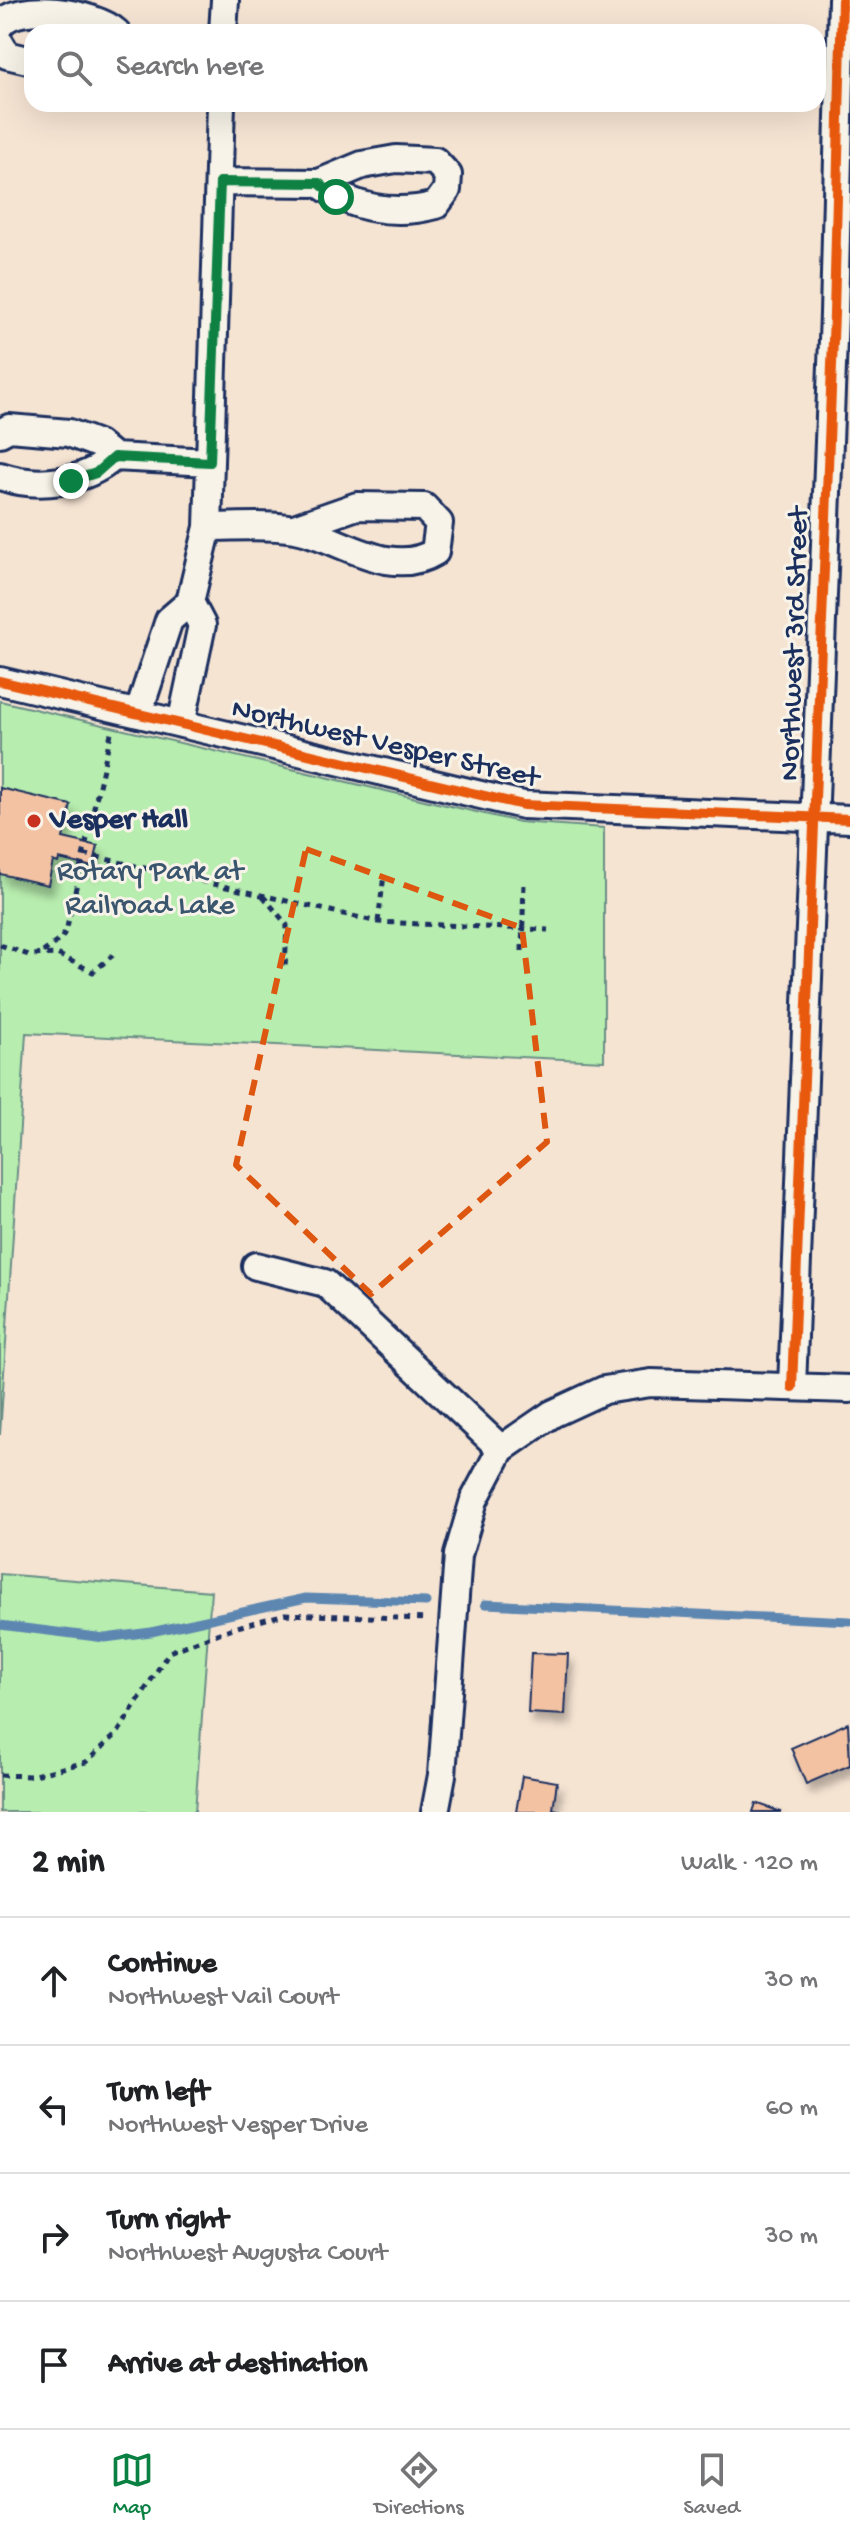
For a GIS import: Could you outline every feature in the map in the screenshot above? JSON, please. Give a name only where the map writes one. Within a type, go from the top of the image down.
[{"type":"street","points":[[224,24],[225,0]]},
{"type":"street","name":"Northwest 3rd Street","points":[[792,1387],[813,817],[842,315],[842,0]]},
{"type":"street","points":[[0,25],[12,13],[35,9],[78,13],[107,24]]},
{"type":"street","points":[[0,43],[7,55],[24,59]]},
{"type":"street","points":[[138,714],[169,620],[190,602],[208,527],[221,112]]},
{"type":"street","points":[[220,182],[319,183]]},
{"type":"street","points":[[0,433],[9,428],[69,433],[98,444],[114,457],[210,462]]},
{"type":"street","points":[[0,476],[14,481],[71,481],[96,473],[114,457]]},
{"type":"street","points":[[208,527],[294,528],[357,506],[424,507],[439,523],[435,552],[419,561],[358,554],[294,528]]},
{"type":"street","points":[[181,724],[202,625],[190,602]]},
{"type":"street","name":"Northwest Vesper Street","points":[[0,681],[523,805],[850,819]]},
{"type":"street","points":[[256,1266],[325,1283],[501,1449]]},
{"type":"street","points":[[435,1812],[458,1555],[474,1500],[501,1449],[552,1414],[604,1390],[651,1383],[850,1389]]},
{"type":"path","points":[[43,952],[62,938],[67,927],[112,732]]},
{"type":"path","points":[[84,854],[378,922],[548,930]]},
{"type":"path","points":[[378,922],[384,875]]},
{"type":"path","points":[[522,951],[524,882]]},
{"type":"path","points":[[262,895],[287,925],[285,970]]},
{"type":"path","points":[[0,945],[29,955],[43,952],[57,954],[93,972],[113,955]]},
{"type":"path","points":[[0,1775],[31,1776],[86,1762],[117,1734],[169,1652],[230,1629],[285,1614],[454,1621]]},
{"type":"highlighted area","points":[[306,849],[522,928],[547,1142],[371,1294],[236,1165]]},
{"type":"green space","name":"Rotary Park at Railroad Lake","points":[[0,701],[519,822],[604,828],[604,1061],[26,1033],[0,1435]]},
{"type":"green space","points":[[0,1574],[211,1591],[195,1812],[0,1812]]},
{"type":"building","name":"Vesper Hall","points":[[0,788],[71,805],[63,838],[98,846],[93,867],[59,859],[58,863],[53,861],[48,885],[0,874]]},
{"type":"building","points":[[531,1653],[568,1654],[565,1715],[528,1713]]},
{"type":"building","points":[[848,1723],[850,1765],[806,1784],[791,1748]]},
{"type":"building","points":[[522,1776],[557,1782],[553,1809],[567,1812],[516,1812]]},
{"type":"building","points":[[756,1803],[781,1812],[753,1812]]},
{"type":"waterway","points":[[0,1625],[105,1638],[151,1632],[306,1598],[426,1602]]},
{"type":"waterway","points":[[485,1604],[850,1621]]},
{"type":"cycle path","points":[[792,1387],[834,314],[842,0]]},
{"type":"cycle path","points":[[0,681],[523,805],[850,819]]},
{"type":"place","name":"Vesper Hall","points":[[34,821]]},
{"type":"route","points":[[71,481],[96,473],[114,457],[210,462],[220,182],[319,183],[336,197]]}]
